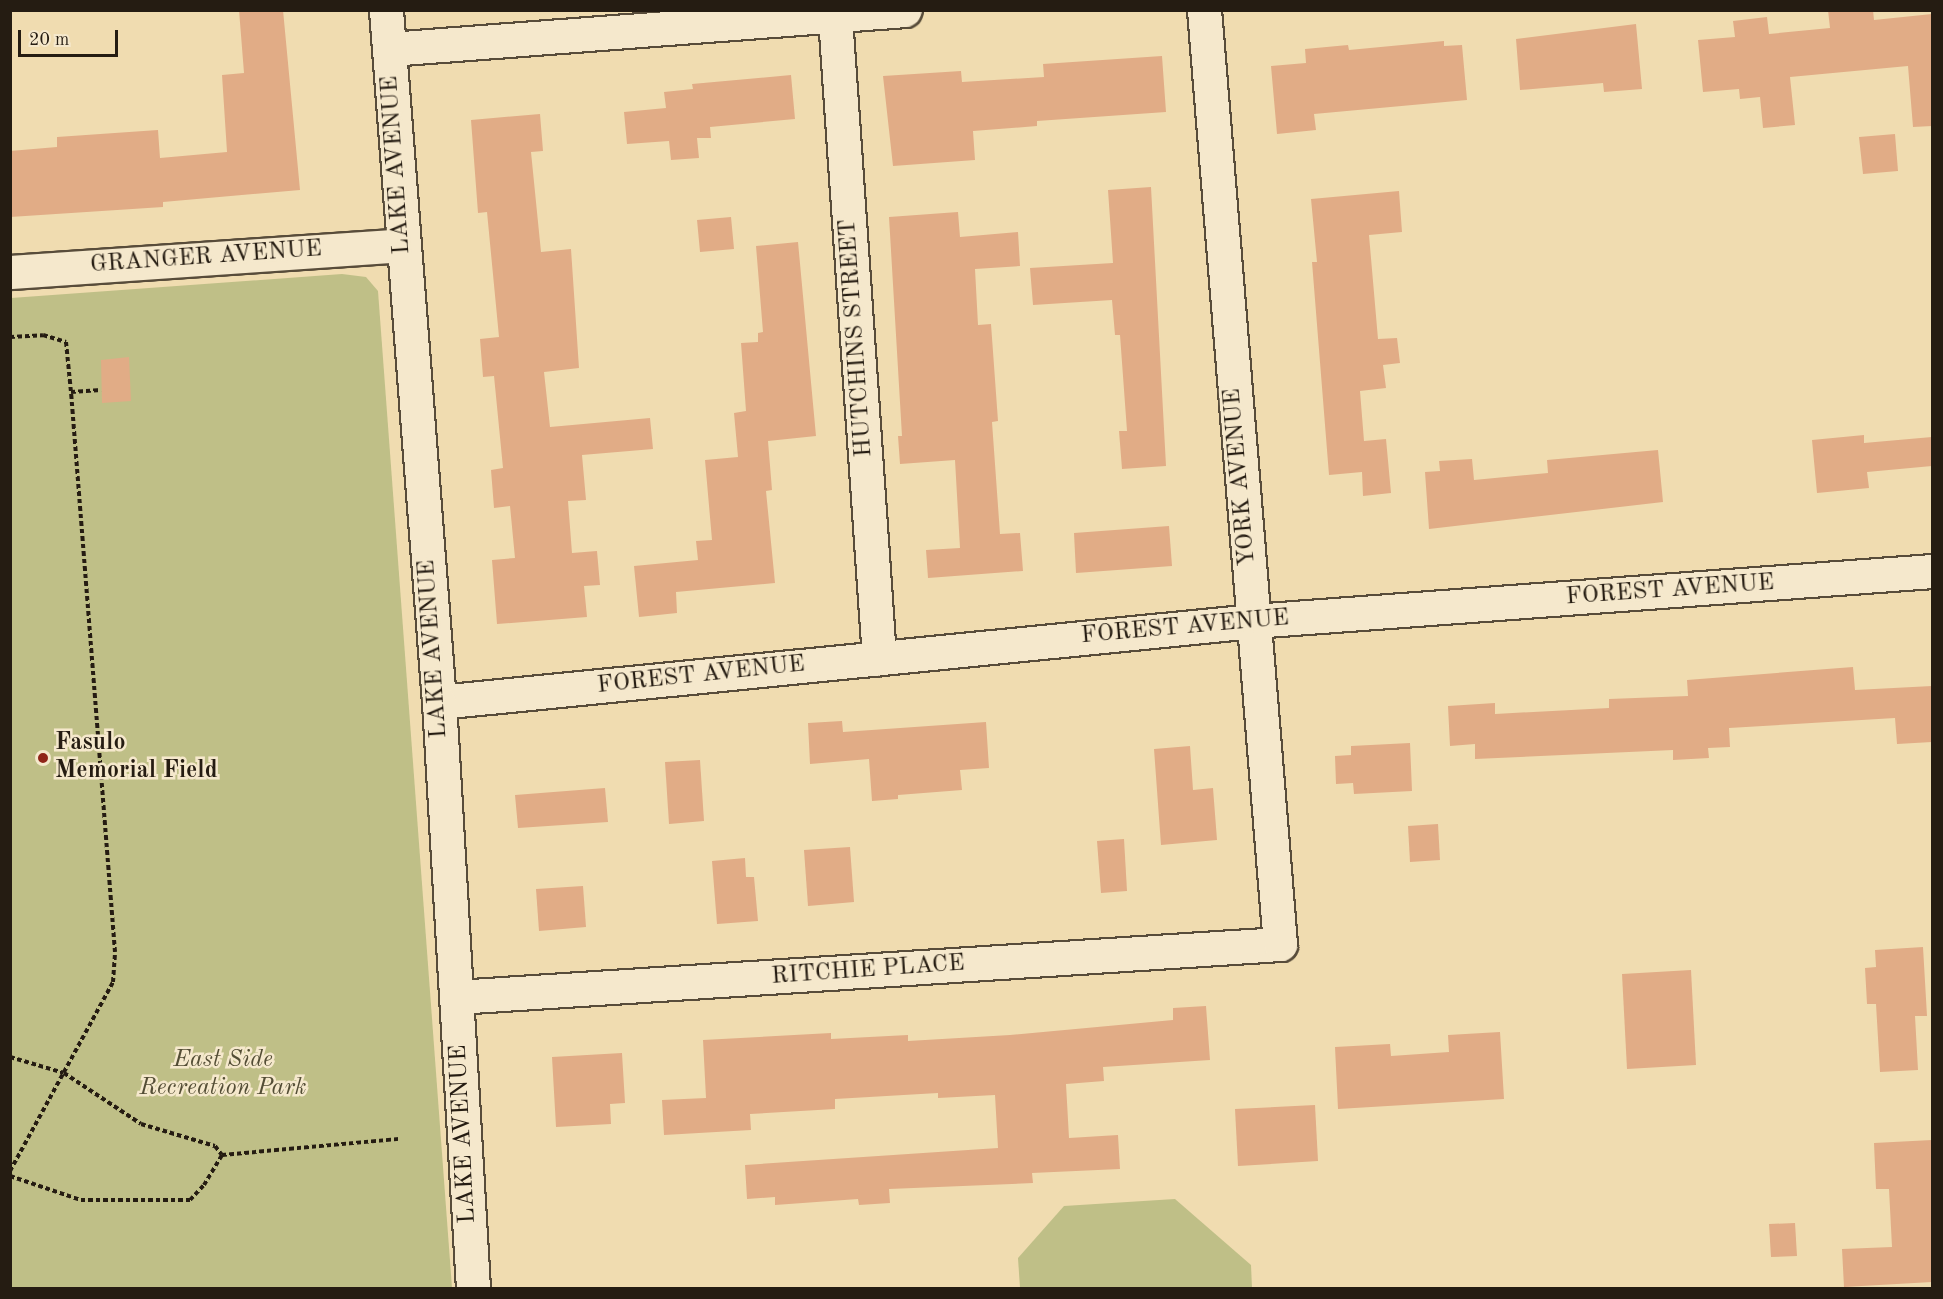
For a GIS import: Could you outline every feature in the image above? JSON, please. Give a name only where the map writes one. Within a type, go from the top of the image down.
[{"type":"street","name":"LAKE AVENUE","points":[[386,10],[402,245],[439,702],[472,1288]]},
{"type":"street","points":[[389,49],[905,10]]},
{"type":"street","name":"YORK AVENUE","points":[[1204,10],[1280,944]]},
{"type":"street","name":"HUTCHINS STREET","points":[[834,17],[879,658]]},
{"type":"street","name":"GRANGER AVENUE","points":[[10,272],[402,245]]},
{"type":"street","name":"FOREST AVENUE","points":[[439,702],[1253,621],[1932,572]]},
{"type":"street","name":"RITCHIE PLACE","points":[[456,997],[1280,944]]},
{"type":"path","points":[[10,337],[43,335],[66,342],[115,952],[112,982],[10,1171]]},
{"type":"path","points":[[70,392],[101,390]]},
{"type":"path","points":[[10,1057],[64,1073],[141,1124],[215,1146],[222,1155]]},
{"type":"path","points":[[222,1155],[399,1139]]},
{"type":"path","points":[[10,1176],[81,1200],[190,1200],[204,1185],[222,1155]]},
{"type":"green space","name":"East Side Recreation Park","points":[[342,274],[366,277],[378,291],[452,1288],[11,1288],[11,298]]},
{"type":"green space","points":[[1175,1199],[1251,1265],[1252,1288],[1020,1288],[1018,1258],[1064,1206]]},
{"type":"building","points":[[239,10],[283,10],[300,190],[163,202],[163,207],[10,217],[10,151],[57,147],[57,137],[158,130],[160,158],[227,152],[222,75],[244,73]]},
{"type":"building","points":[[1828,10],[1873,10],[1874,20],[1932,14],[1932,126],[1913,127],[1908,66],[1790,77],[1795,125],[1763,128],[1760,97],[1740,99],[1739,89],[1703,92],[1698,40],[1735,37],[1733,21],[1767,17],[1769,34],[1830,28]]},
{"type":"building","points":[[1636,24],[1642,89],[1604,92],[1603,83],[1520,90],[1516,39]]},
{"type":"building","points":[[1444,41],[1444,46],[1462,45],[1467,100],[1314,114],[1316,130],[1277,134],[1271,66],[1306,63],[1305,49],[1348,45],[1349,50]]},
{"type":"building","points":[[1162,56],[1166,112],[1037,121],[1037,126],[973,131],[975,160],[893,166],[883,76],[961,71],[962,82],[1044,77],[1043,64]]},
{"type":"building","points":[[791,75],[795,119],[710,127],[711,138],[697,138],[699,158],[671,160],[669,141],[627,144],[624,112],[666,108],[664,92],[693,89],[692,84]]},
{"type":"building","points":[[540,114],[543,151],[531,152],[541,252],[571,249],[579,368],[544,372],[550,427],[650,418],[653,449],[582,455],[586,500],[568,501],[572,553],[597,551],[600,585],[584,586],[587,617],[497,624],[492,560],[515,558],[510,506],[494,508],[491,470],[503,468],[494,376],[483,377],[480,339],[499,337],[487,212],[478,213],[471,120]]},
{"type":"building","points":[[1895,134],[1898,171],[1863,174],[1859,137]]},
{"type":"building","points":[[1151,187],[1166,466],[1122,469],[1119,431],[1127,431],[1120,335],[1115,335],[1112,300],[1033,305],[1030,268],[1113,263],[1108,190]]},
{"type":"building","points":[[1399,191],[1402,232],[1369,235],[1378,339],[1397,338],[1400,363],[1383,365],[1386,388],[1360,391],[1364,441],[1386,439],[1391,493],[1363,496],[1362,472],[1329,475],[1312,262],[1317,262],[1311,199]]},
{"type":"building","points":[[958,212],[960,237],[1018,232],[1020,266],[975,269],[978,325],[991,324],[998,421],[992,422],[1000,534],[1020,533],[1023,571],[928,578],[926,550],[960,548],[955,460],[900,464],[898,436],[902,436],[889,217]]},
{"type":"building","points":[[731,217],[734,249],[700,252],[697,220]]},
{"type":"building","points":[[798,242],[816,436],[768,441],[772,490],[766,491],[775,583],[676,592],[677,613],[639,617],[634,566],[698,560],[696,541],[712,540],[705,460],[738,457],[734,413],[746,411],[741,343],[758,342],[758,333],[763,332],[756,246]]},
{"type":"building","points":[[129,357],[131,401],[102,403],[101,360]]},
{"type":"building","points":[[1864,435],[1864,443],[1932,437],[1932,466],[1867,472],[1869,488],[1817,493],[1812,440]]},
{"type":"building","points":[[1658,450],[1663,502],[1429,529],[1425,472],[1440,471],[1439,461],[1472,459],[1474,480],[1548,473],[1547,460]]},
{"type":"building","points":[[1169,526],[1172,566],[1076,573],[1074,533]]},
{"type":"building","points":[[1853,667],[1855,690],[1932,686],[1932,742],[1897,744],[1895,718],[1729,728],[1730,747],[1708,748],[1709,758],[1673,760],[1673,750],[1475,759],[1475,744],[1450,746],[1448,706],[1495,703],[1495,714],[1609,708],[1609,699],[1688,696],[1687,680]]},
{"type":"building","points":[[842,721],[843,732],[986,722],[989,768],[960,770],[962,790],[898,795],[898,799],[872,801],[869,759],[810,764],[808,723]]},
{"type":"building","points":[[1410,743],[1412,791],[1354,794],[1353,783],[1336,784],[1335,756],[1351,755],[1351,746]]},
{"type":"building","points":[[1190,746],[1193,790],[1213,788],[1217,840],[1161,845],[1154,749]]},
{"type":"building","points":[[700,760],[704,821],[669,824],[665,762]]},
{"type":"building","points":[[605,788],[608,822],[518,828],[515,795]]},
{"type":"building","points":[[1438,824],[1440,860],[1410,862],[1408,826]]},
{"type":"building","points":[[1124,839],[1127,891],[1101,893],[1097,841]]},
{"type":"building","points":[[850,847],[854,902],[808,906],[804,850]]},
{"type":"building","points":[[745,858],[746,877],[754,877],[758,921],[717,924],[712,861]]},
{"type":"building","points":[[583,886],[586,927],[539,931],[536,889]]},
{"type":"building","points":[[1923,947],[1927,1016],[1915,1016],[1918,1070],[1880,1072],[1876,1004],[1867,1004],[1865,968],[1876,967],[1875,950]]},
{"type":"building","points":[[1691,970],[1696,1065],[1627,1069],[1622,974]]},
{"type":"building","points":[[1206,1006],[1210,1060],[1103,1067],[1104,1081],[1066,1084],[1069,1138],[1118,1135],[1120,1169],[1032,1173],[1033,1183],[889,1189],[890,1203],[859,1205],[858,1199],[775,1205],[775,1197],[747,1199],[745,1165],[998,1148],[995,1095],[938,1098],[938,1093],[835,1099],[835,1109],[750,1114],[751,1130],[664,1135],[662,1100],[706,1098],[703,1040],[831,1033],[831,1039],[908,1035],[908,1041],[1010,1035],[1173,1020],[1173,1008]]},
{"type":"building","points":[[1500,1032],[1504,1099],[1338,1109],[1335,1047],[1390,1044],[1391,1056],[1449,1052],[1448,1035]]},
{"type":"building","points":[[622,1053],[625,1103],[610,1104],[611,1124],[556,1127],[552,1057]]},
{"type":"building","points":[[1315,1105],[1318,1161],[1238,1166],[1235,1109]]},
{"type":"building","points":[[1932,1140],[1932,1282],[1844,1287],[1842,1249],[1892,1247],[1889,1189],[1876,1189],[1874,1143]]},
{"type":"building","points":[[1795,1223],[1797,1256],[1771,1257],[1769,1224]]},
{"type":"place","name":"Fasulo Memorial Field","points":[[43,758]]}]
